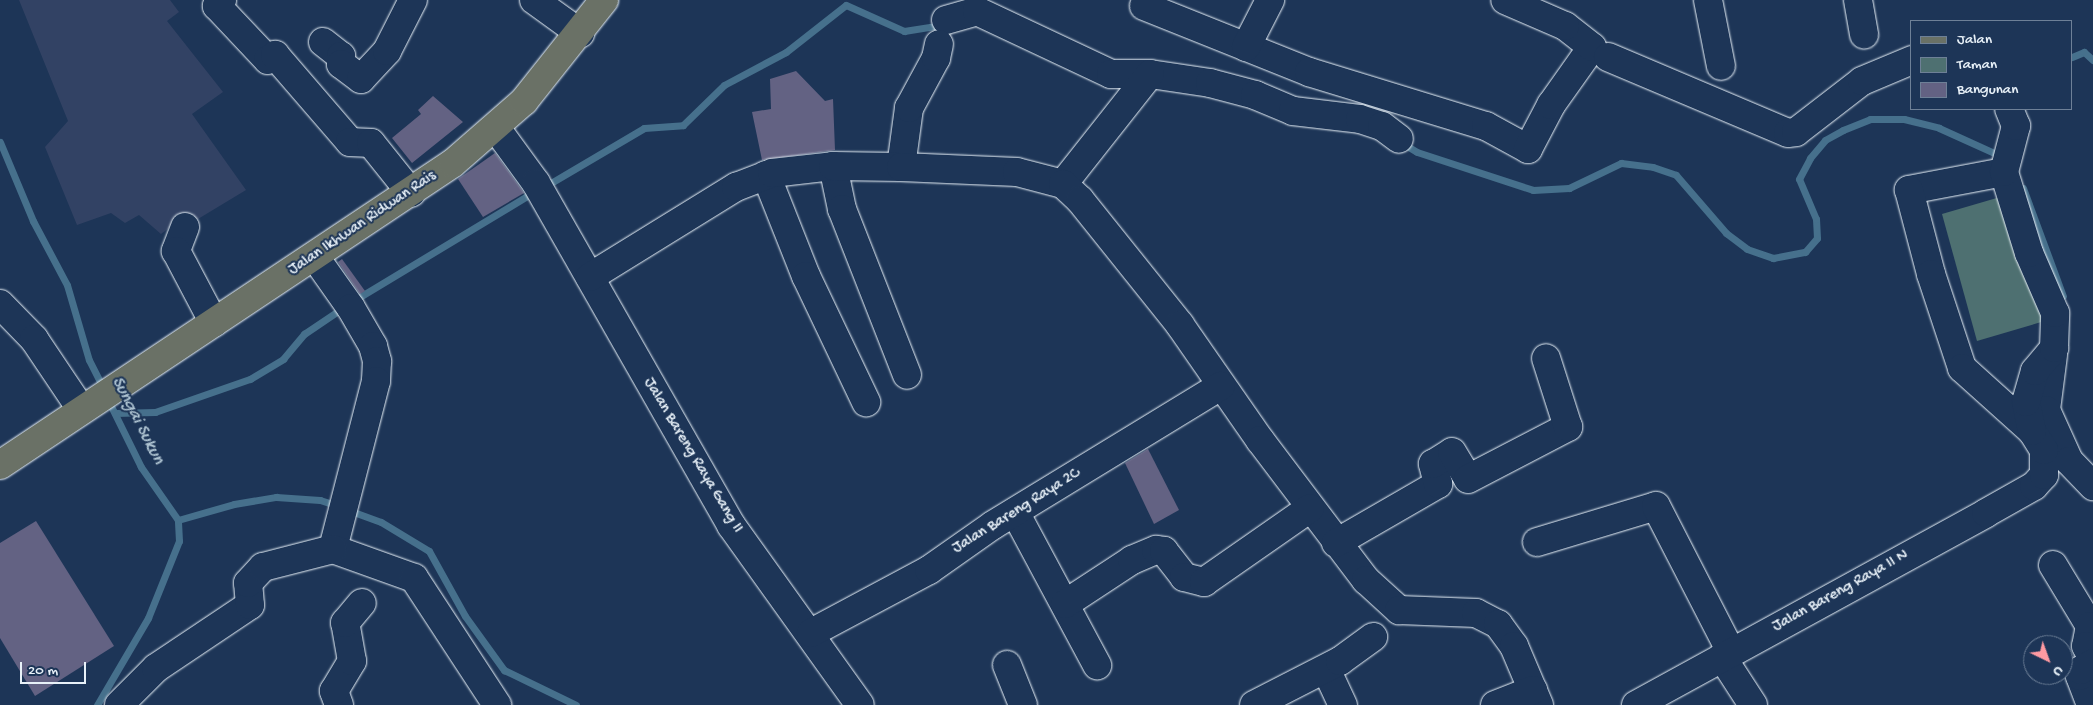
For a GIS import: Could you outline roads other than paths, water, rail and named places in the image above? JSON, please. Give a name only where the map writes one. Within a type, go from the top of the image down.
[{"type":"main road","name":"Jalan Ikhwan Ridwan Rais","points":[[0,465],[83,407],[315,258],[411,193],[496,128],[580,33],[604,0]]},
{"type":"street","points":[[222,0],[217,6],[268,60],[275,55],[350,142],[371,143],[411,193]]},
{"type":"street","points":[[323,42],[342,56],[340,64],[361,80],[387,51],[413,0]]},
{"type":"street","points":[[534,0],[580,33]]},
{"type":"street","points":[[1246,47],[1270,0]]},
{"type":"street","points":[[1144,6],[1309,72],[1486,126],[1528,149],[1551,104],[1592,46],[1565,26],[1505,0]]},
{"type":"street","points":[[1708,0],[1721,66]]},
{"type":"street","points":[[1858,0],[1864,34]]},
{"type":"street","points":[[901,167],[909,108],[936,58],[942,32],[972,6],[1110,74],[1255,95],[1293,111],[1360,119],[1382,126],[1399,139]]},
{"type":"street","points":[[1608,57],[1788,133],[1796,132],[1862,81],[1910,61]]},
{"type":"street","points":[[1063,184],[1147,80]]},
{"type":"street","points":[[2010,110],[2016,126],[2007,160],[2029,253],[2055,313],[2054,348],[2046,410],[2068,461],[2093,486]]},
{"type":"street","name":"Jalan Bareng Raya Gang II","points":[[496,128],[539,189],[731,525],[860,705]]},
{"type":"street","points":[[2007,160],[1909,190],[1931,274],[1962,368],[2032,431]]},
{"type":"street","points":[[833,166],[854,241],[907,375]]},
{"type":"street","points":[[590,278],[736,187],[766,175],[833,166],[901,167],[1017,172],[1063,184],[1080,200],[1138,271],[1310,508],[1366,580],[1400,610],[1476,613],[1498,624],[1514,646],[1536,698],[1495,705]]},
{"type":"street","points":[[766,175],[806,276],[866,402]]},
{"type":"street","points":[[185,227],[176,251],[210,325]]},
{"type":"street","points":[[315,258],[349,305],[373,346],[376,361],[376,381],[333,549]]},
{"type":"street","points":[[0,304],[34,339],[83,407]]},
{"type":"street","points":[[2032,431],[2026,402],[2035,371],[2054,348]]},
{"type":"street","points":[[1336,543],[1438,484],[1433,464],[1452,452],[1468,479],[1568,427],[1546,358]]},
{"type":"street","name":"Jalan Bareng Raya 2C","points":[[810,633],[928,570],[1015,512],[1221,386]]},
{"type":"street","name":"Jalan Bareng Raya II N","points":[[1636,705],[2034,486],[2044,475],[2044,450],[2032,431]]},
{"type":"street","points":[[1537,542],[1656,506],[1752,705]]},
{"type":"street","points":[[1065,604],[1132,560],[1156,550],[1164,551],[1184,577],[1204,582],[1310,508]]},
{"type":"street","points":[[1015,512],[1097,665]]},
{"type":"street","points":[[119,705],[156,668],[250,606],[248,582],[263,567],[333,549],[414,578],[497,705]]},
{"type":"street","points":[[2053,565],[2090,626],[2086,646],[2093,661],[2081,670],[2080,676],[2091,705]]},
{"type":"street","points":[[339,705],[334,690],[352,661],[345,623],[362,603]]},
{"type":"street","points":[[1254,705],[1326,669],[1373,637]]},
{"type":"street","points":[[1007,665],[1023,705]]},
{"type":"street","points":[[1326,669],[1343,705]]},
{"type":"waterway","points":[[544,187],[644,128],[683,125],[724,85],[786,52],[846,5],[904,31],[943,25]]},
{"type":"waterway","points":[[2073,57],[2084,52],[2093,60]]},
{"type":"waterway","points":[[1402,143],[1417,152],[1533,190],[1569,188],[1621,163],[1653,167],[1676,175],[1726,233],[1747,249],[1773,258],[1805,252],[1817,238],[1816,219],[1799,179],[1810,158],[1825,140],[1843,130],[1870,119],[1904,119],[1939,128],[2003,157]]},
{"type":"waterway","name":"Sungai Sukun","points":[[0,142],[33,221],[67,285],[89,360],[104,390]]},
{"type":"waterway","points":[[2023,188],[2063,296]]},
{"type":"waterway","points":[[353,301],[534,192]]},
{"type":"waterway","points":[[115,413],[155,412],[250,379],[283,359],[304,334],[344,307]]},
{"type":"waterway","name":"Sungai Sukun","points":[[97,705],[148,618],[179,541],[178,520],[141,467],[108,400]]},
{"type":"waterway","points":[[178,520],[234,504],[276,497],[320,500],[338,506]]},
{"type":"waterway","points":[[348,510],[381,522],[429,551],[465,616],[504,670],[576,705]]}]
